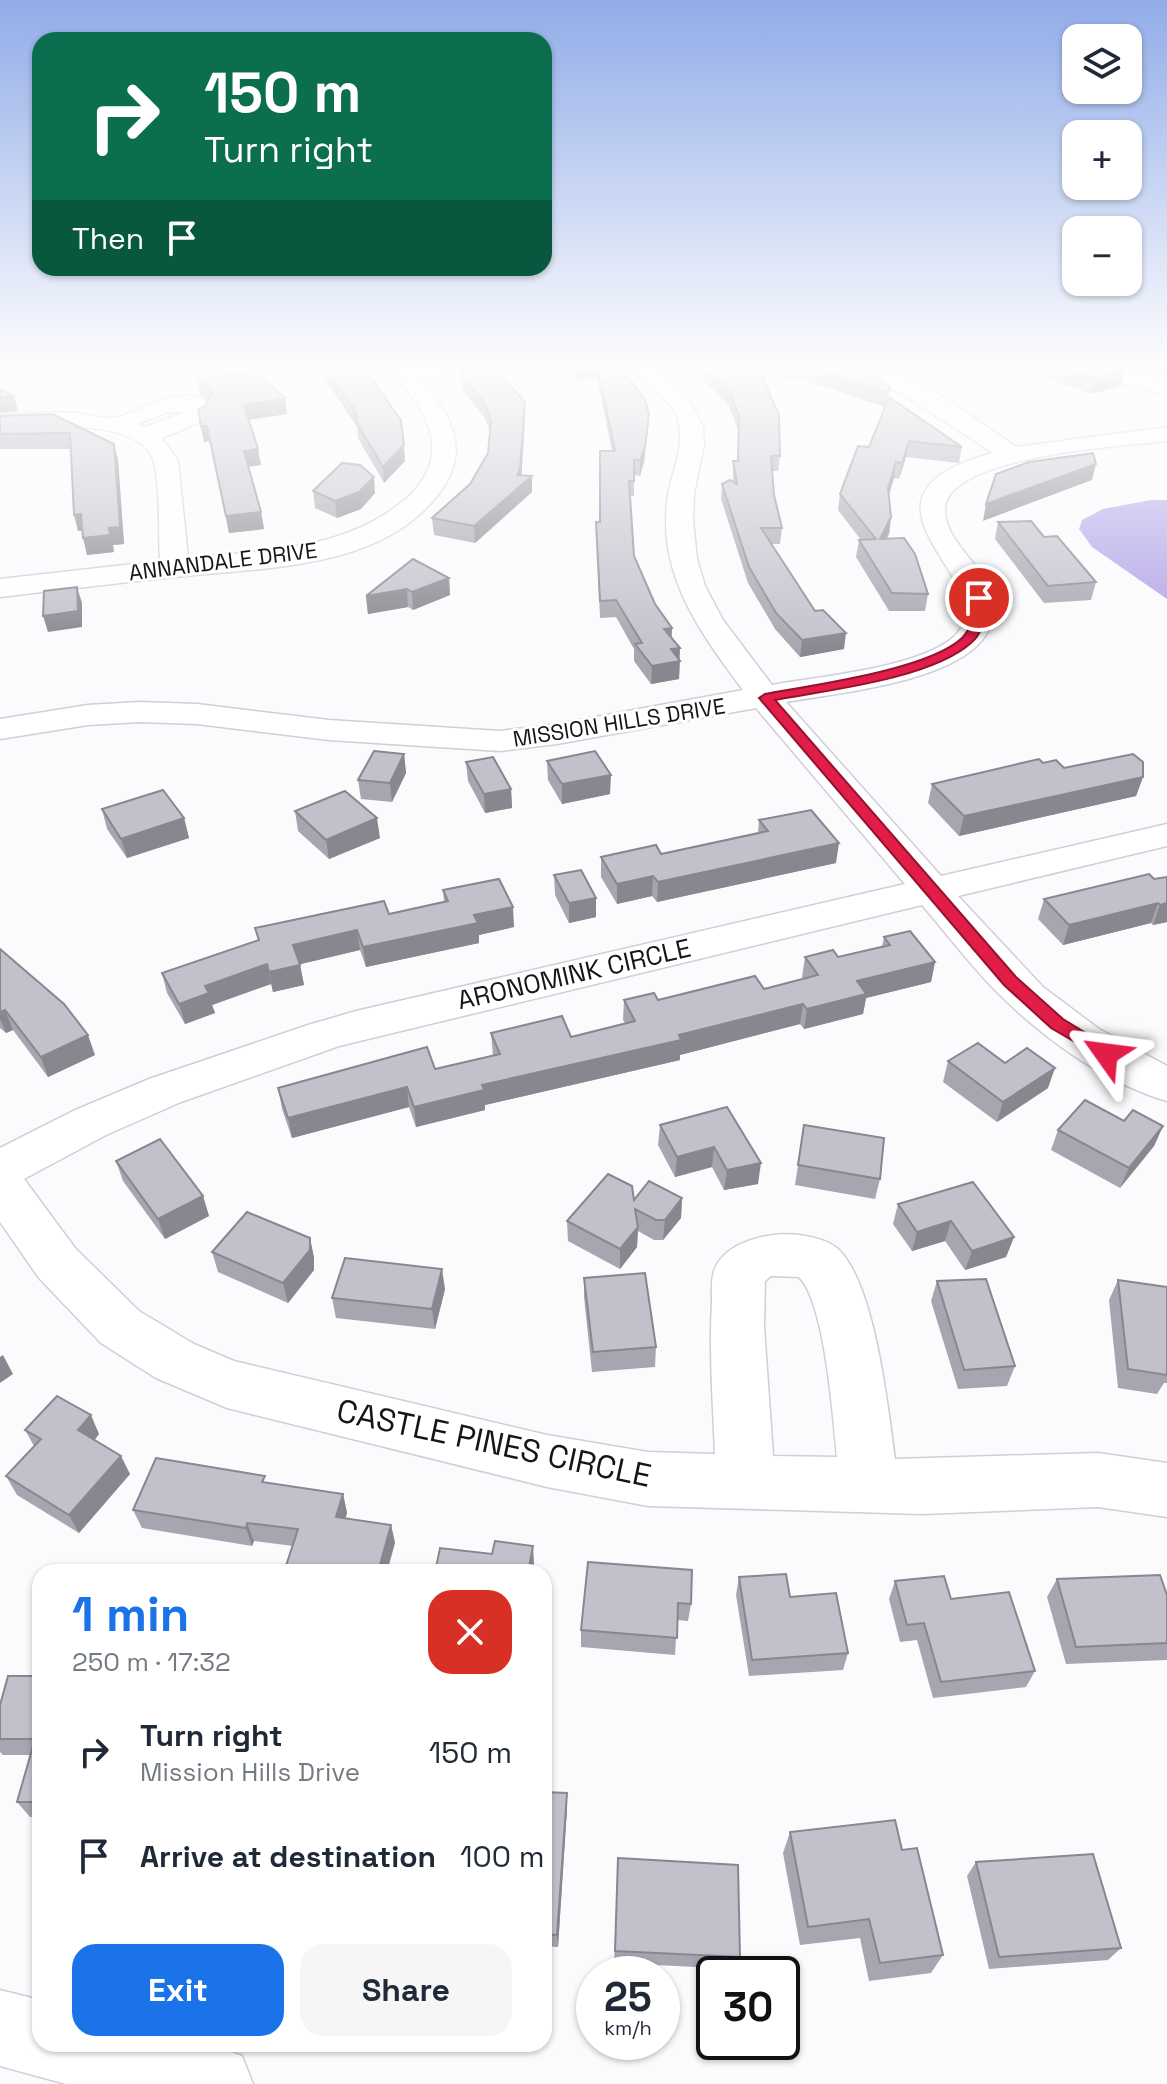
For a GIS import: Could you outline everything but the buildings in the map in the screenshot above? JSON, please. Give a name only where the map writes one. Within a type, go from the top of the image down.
[{"type":"street","points":[[166,460],[175,568]]},
{"type":"street","name":"ANNANDALE DRIVE","points":[[0,588],[288,556],[349,542],[384,527],[416,503],[437,476],[442,460]]},
{"type":"street","points":[[690,460],[680,517],[684,566],[694,592],[732,654],[765,698],[1010,981],[1037,1007],[1083,1040],[1167,1085]]},
{"type":"street","name":"MISSION HILLS DRIVE","points":[[0,729],[88,715],[140,712],[197,714],[344,731],[500,741],[557,734],[888,674],[935,658],[967,640],[980,616],[979,598],[968,574],[933,527],[933,500],[945,484],[963,472],[993,460]]},
{"type":"street","name":"ARONOMINK CIRCLE","points":[[0,1170],[102,1117],[232,1065],[296,1044],[485,995],[1167,835]]},
{"type":"street","name":"CASTLE PINES CIRCLE","points":[[0,1184],[57,1263],[120,1327],[175,1361],[227,1384],[547,1461],[648,1479],[923,1487],[1098,1480],[1167,1490]]},
{"type":"street","points":[[746,1483],[737,1326],[739,1273],[751,1261],[769,1255],[801,1255],[821,1264],[842,1309],[870,1485]]},
{"type":"street","points":[[0,2028],[32,2037]]},
{"type":"street","points":[[92,2052],[214,2084]]},
{"type":"shaded area","points":[[1167,500],[1167,599],[1092,547],[1079,529],[1082,520],[1103,509]]},
{"type":"route","points":[[979,598],[980,616],[967,640],[935,658],[888,674],[765,698],[1010,981],[1057,1023],[1106,1054]]}]
